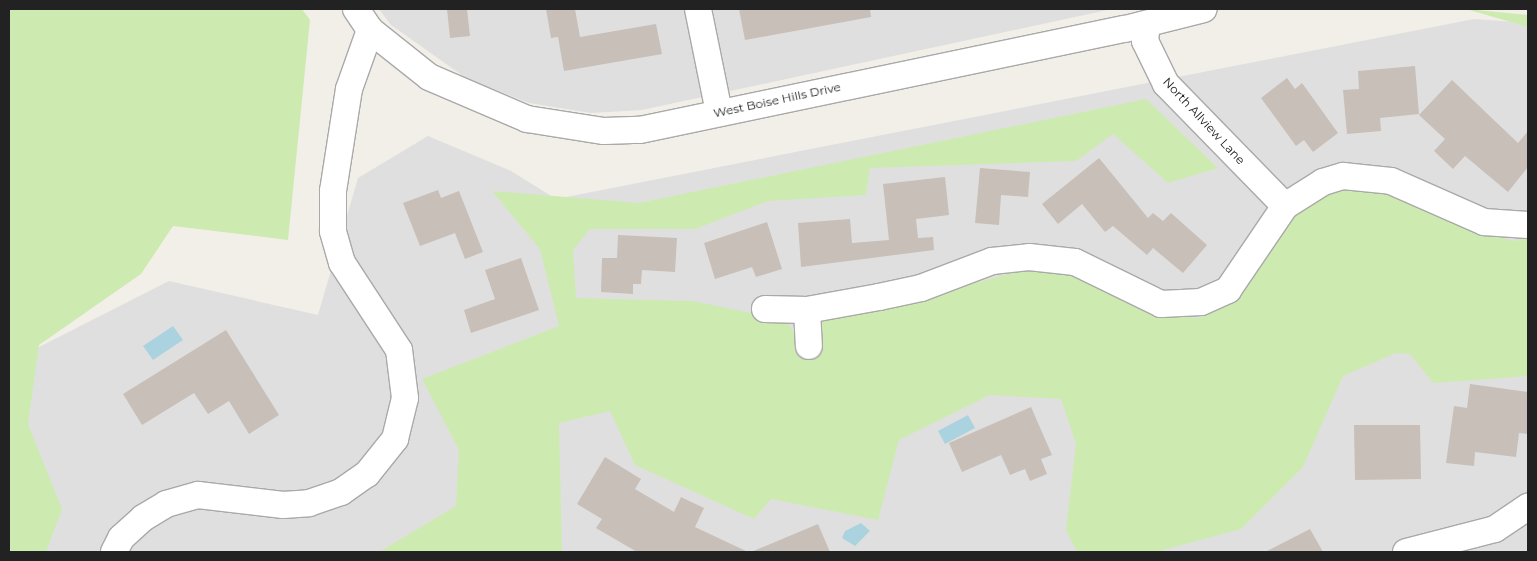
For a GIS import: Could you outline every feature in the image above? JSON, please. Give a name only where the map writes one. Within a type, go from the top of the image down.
[{"type":"street","name":"West Boise Hills Drive","points":[[356,9],[370,30],[429,76],[527,119],[604,131],[640,130],[1147,24],[1204,9]]},
{"type":"street","points":[[698,9],[719,112]]},
{"type":"street","name":"North Allview Lane","points":[[1147,24],[1145,42],[1166,84],[1286,206]]},
{"type":"street","points":[[114,552],[121,538],[143,518],[166,504],[198,495],[284,505],[309,503],[341,492],[367,474],[395,439],[405,398],[399,350],[342,263],[333,231],[333,191],[349,89],[370,30]]},
{"type":"street","points":[[765,309],[806,310],[921,288],[992,261],[1029,257],[1075,262],[1161,304],[1201,302],[1228,290],[1286,206],[1323,182],[1366,175],[1391,180],[1484,222],[1528,225]]},
{"type":"street","points":[[806,310],[809,346]]},
{"type":"street","points":[[1406,552],[1495,529],[1528,507]]},
{"type":"shaded area","points":[[379,9],[1112,9],[642,110],[591,113],[529,103],[466,78],[391,25]]},
{"type":"shaded area","points":[[1474,19],[1528,23],[1528,552],[9,552],[9,332],[37,348],[169,281],[318,315],[358,178],[428,136],[511,171],[556,199]]},
{"type":"green space","points":[[9,9],[302,9],[310,20],[288,240],[173,226],[141,274],[39,345],[28,424],[62,509],[46,552],[9,552]]},
{"type":"green space","points":[[1466,9],[1528,15],[1528,27]]},
{"type":"green space","points":[[1146,99],[1218,168],[1168,183],[1113,134],[1076,161],[870,168],[866,195],[768,201],[695,229],[590,229],[573,250],[576,298],[692,301],[786,320],[804,348],[826,314],[905,303],[1029,268],[1075,274],[1150,314],[1199,318],[1236,298],[1297,213],[1325,192],[1354,184],[1384,191],[1470,230],[1514,241],[1528,237],[1528,376],[1433,383],[1410,354],[1396,353],[1343,376],[1303,467],[1241,529],[1156,552],[1077,552],[1066,530],[1076,444],[1061,399],[990,395],[899,440],[878,520],[771,499],[754,519],[635,465],[610,411],[559,423],[562,552],[379,552],[456,506],[459,450],[422,379],[559,326],[540,249],[492,191],[639,203]]},
{"type":"water","points":[[173,326],[183,340],[153,360],[143,346]]},
{"type":"water","points":[[968,415],[975,428],[945,444],[938,431]]},
{"type":"water","points":[[861,523],[870,531],[855,546],[842,538],[845,531]]},
{"type":"building","points":[[447,9],[467,9],[470,36],[450,38]]},
{"type":"building","points":[[546,9],[575,9],[580,37],[656,24],[662,54],[564,71],[558,37],[551,38]]},
{"type":"building","points":[[739,9],[870,9],[871,17],[745,40]]},
{"type":"building","points":[[1415,66],[1419,114],[1380,118],[1381,131],[1347,134],[1343,90],[1359,89],[1358,71]]},
{"type":"building","points":[[1287,78],[1295,89],[1302,83],[1338,133],[1313,152],[1304,140],[1296,146],[1261,98]]},
{"type":"building","points":[[1452,80],[1518,143],[1528,131],[1528,167],[1508,192],[1465,156],[1453,169],[1434,151],[1445,139],[1419,115]]},
{"type":"building","points":[[1099,158],[1148,218],[1153,213],[1163,221],[1171,213],[1207,245],[1183,273],[1153,248],[1147,255],[1113,226],[1105,232],[1082,204],[1058,224],[1042,204]]},
{"type":"building","points":[[980,168],[1030,172],[1028,197],[1001,195],[999,225],[975,223]]},
{"type":"building","points":[[945,177],[949,215],[916,219],[918,238],[933,237],[934,250],[801,267],[798,223],[850,219],[852,243],[889,240],[883,184]]},
{"type":"building","points":[[438,190],[441,198],[459,191],[483,252],[465,259],[455,233],[420,246],[403,203]]},
{"type":"building","points":[[767,222],[782,269],[756,277],[752,267],[715,279],[704,243]]},
{"type":"building","points":[[618,235],[677,238],[675,272],[642,270],[641,284],[633,284],[633,294],[601,292],[602,258],[617,258]]},
{"type":"building","points":[[521,258],[539,310],[471,333],[464,310],[495,299],[485,270]]},
{"type":"building","points":[[226,330],[279,415],[249,434],[229,401],[208,414],[194,393],[142,425],[123,394]]},
{"type":"building","points":[[1470,384],[1528,392],[1528,434],[1519,433],[1516,457],[1475,452],[1474,466],[1446,463],[1454,406],[1467,408]]},
{"type":"building","points":[[1031,407],[1052,455],[1041,459],[1047,474],[1030,481],[1025,469],[1010,475],[1001,455],[962,472],[949,443]]},
{"type":"building","points":[[1354,425],[1420,425],[1421,479],[1355,480]]},
{"type":"building","points":[[605,457],[641,479],[635,489],[674,512],[681,497],[704,508],[695,527],[748,552],[637,552],[596,528],[602,519],[577,504]]},
{"type":"building","points":[[818,524],[830,552],[751,552]]},
{"type":"building","points":[[1310,529],[1323,552],[1265,552]]}]
